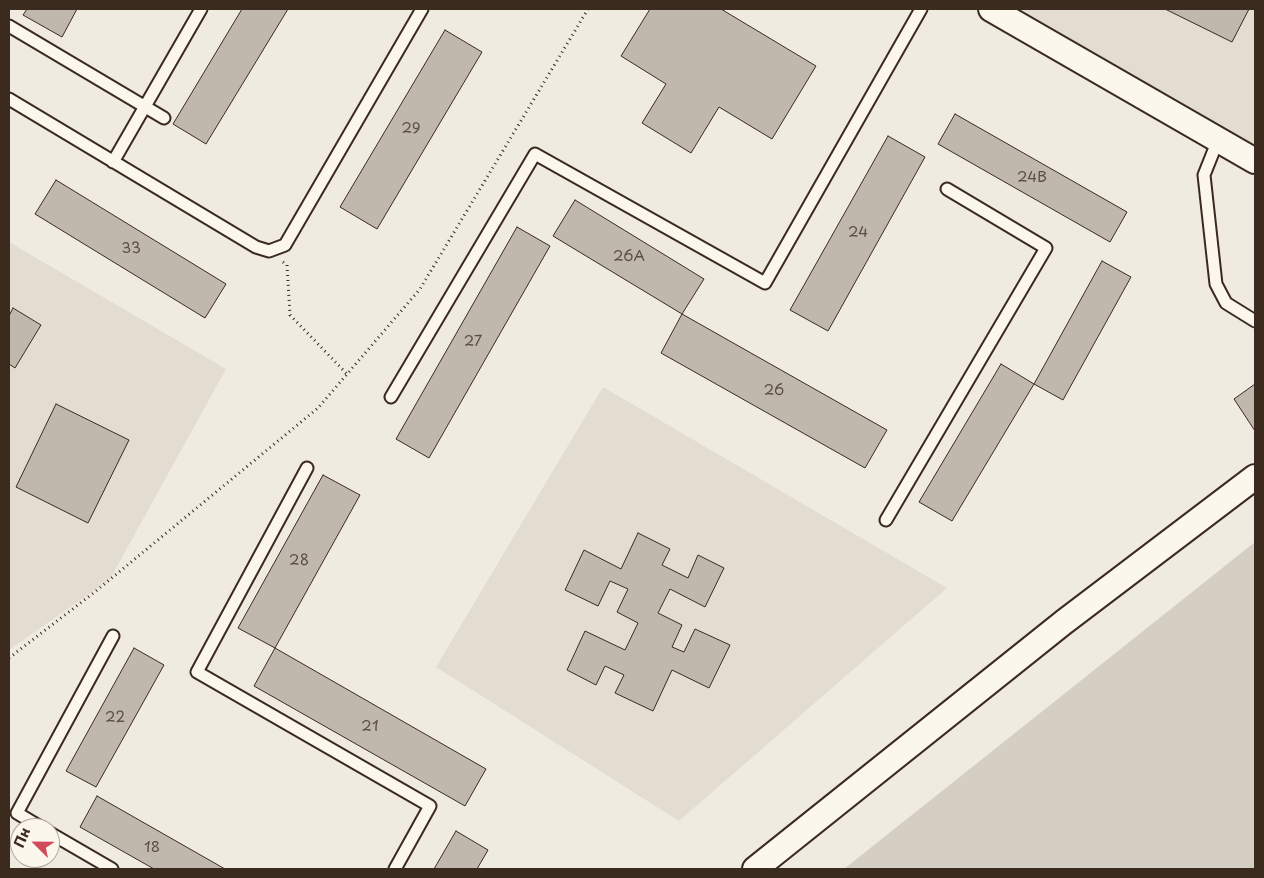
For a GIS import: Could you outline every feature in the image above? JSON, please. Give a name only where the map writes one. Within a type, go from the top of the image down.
[{"type":"street","points":[[991,9],[1255,161]]},
{"type":"street","points":[[754,869],[1064,622],[1255,477]]},
{"type":"lane","points":[[114,162],[201,9]]},
{"type":"lane","points":[[9,99],[256,247],[269,251],[285,245],[422,9]]},
{"type":"lane","points":[[390,397],[534,154],[765,284],[921,9]]},
{"type":"lane","points":[[9,26],[164,118]]},
{"type":"lane","points":[[1218,140],[1204,175],[1216,284],[1226,303],[1255,321]]},
{"type":"lane","points":[[886,520],[1046,248],[947,189]]},
{"type":"lane","points":[[307,468],[197,672],[430,806],[395,869]]},
{"type":"lane","points":[[25,818],[17,813],[113,636]]},
{"type":"lane","points":[[60,839],[112,869]]},
{"type":"path","points":[[9,658],[96,591],[318,408],[420,289],[588,9]]},
{"type":"path","points":[[269,251],[287,265],[290,315],[347,374]]},
{"type":"shaded area","points":[[991,9],[1255,9],[1255,161]]},
{"type":"shaded area","points":[[9,242],[226,369],[110,579],[9,650]]},
{"type":"shaded area","points":[[603,387],[947,588],[679,821],[436,667]]},
{"type":"shaded area","points":[[1255,542],[1255,869],[844,869]]},
{"type":"building","points":[[27,9],[77,9],[62,37],[23,15]]},
{"type":"building","points":[[242,9],[288,9],[206,144],[173,124]]},
{"type":"building","points":[[650,9],[721,9],[816,66],[772,139],[719,107],[691,153],[642,123],[666,84],[621,56]]},
{"type":"building","points":[[1165,9],[1249,9],[1232,42]]},
{"type":"building","points":[[445,30],[482,52],[377,229],[340,207]]},
{"type":"building","points":[[955,114],[1127,212],[1110,242],[938,144]]},
{"type":"building","points":[[888,136],[925,157],[828,331],[790,310]]},
{"type":"building","points":[[56,180],[226,284],[205,318],[35,214]]},
{"type":"building","points":[[575,200],[704,279],[682,314],[553,236]]},
{"type":"building","points":[[517,227],[550,246],[429,458],[396,439]]},
{"type":"building","points":[[1102,261],[1131,277],[1063,400],[1034,384]]},
{"type":"building","points":[[13,308],[41,325],[15,368],[9,364],[9,316]]},
{"type":"building","points":[[682,314],[887,430],[865,468],[661,353]]},
{"type":"building","points":[[1001,364],[1034,384],[952,521],[919,502]]},
{"type":"building","points":[[1255,384],[1255,431],[1234,399]]},
{"type":"building","points":[[56,404],[129,440],[88,523],[16,487]]},
{"type":"building","points":[[323,475],[360,495],[275,648],[238,628]]},
{"type":"building","points":[[638,533],[670,549],[662,565],[688,578],[698,555],[724,568],[705,607],[670,589],[658,613],[682,625],[672,647],[684,652],[695,629],[730,645],[709,688],[672,670],[653,711],[615,693],[624,675],[605,666],[596,685],[567,670],[585,631],[625,650],[638,623],[617,612],[628,589],[610,581],[598,606],[565,590],[584,550],[621,569]]},
{"type":"building","points":[[134,648],[164,665],[96,787],[66,771]]},
{"type":"building","points":[[275,648],[486,769],[465,806],[254,686]]},
{"type":"building","points":[[97,796],[225,869],[154,869],[80,827]]},
{"type":"building","points":[[456,831],[488,850],[477,869],[434,869]]}]
